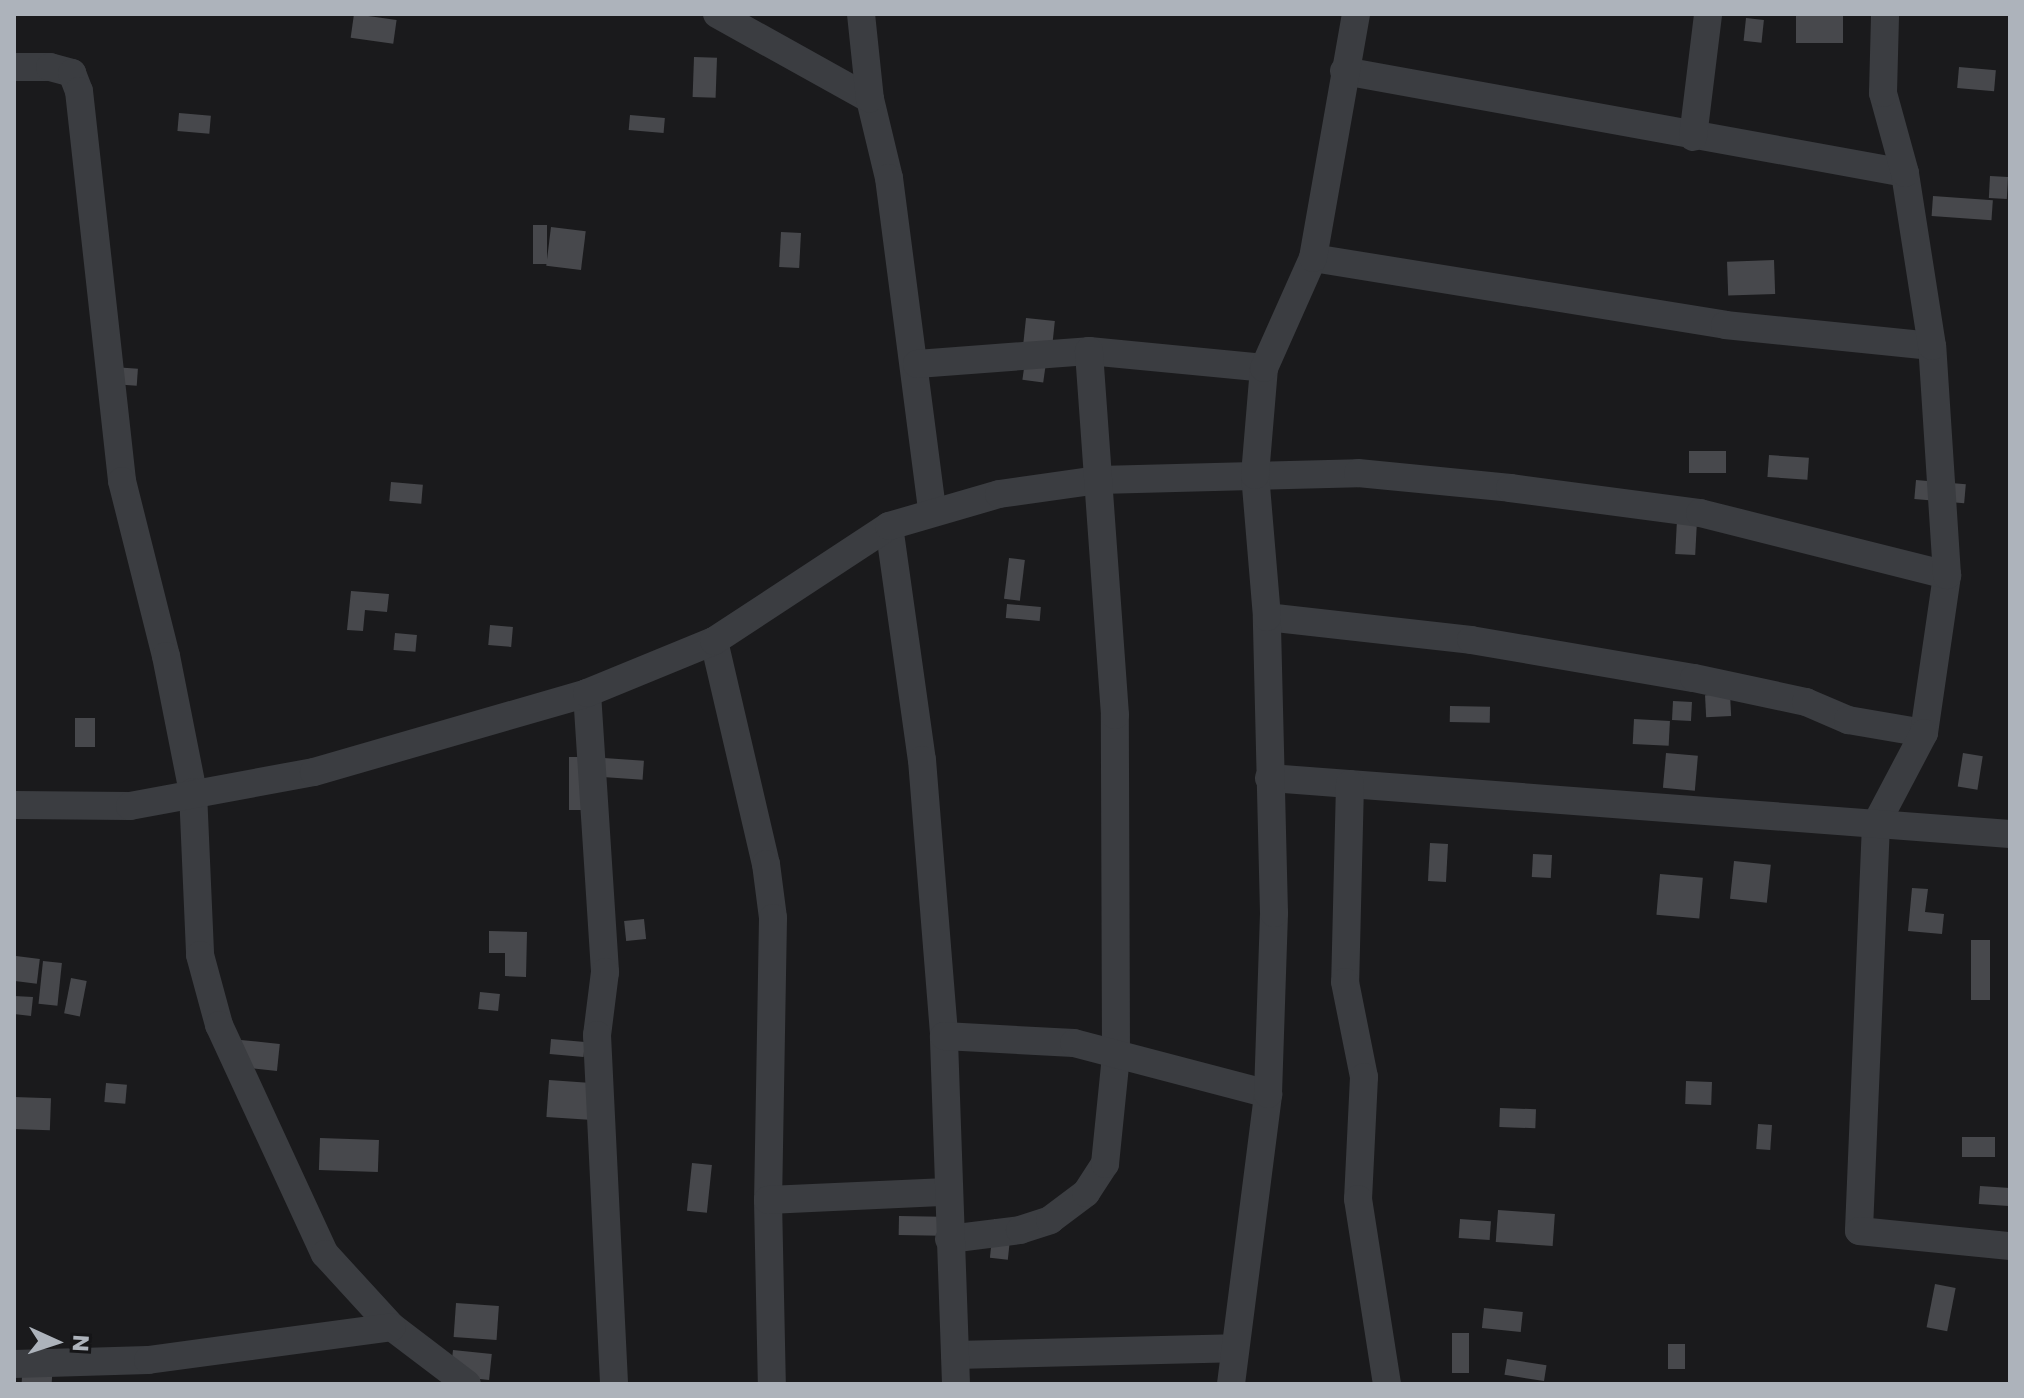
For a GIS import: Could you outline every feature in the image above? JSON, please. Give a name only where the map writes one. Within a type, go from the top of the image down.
[{"type":"street","points":[[717,14],[870,99]]},
{"type":"street","points":[[861,14],[870,99],[889,178],[917,364],[932,510]]},
{"type":"street","points":[[1231,1384],[1268,1094],[1274,913],[1267,617],[1255,475],[1264,368],[1313,258],[1356,14]]},
{"type":"street","points":[[1693,137],[1708,14]]},
{"type":"street","points":[[1885,14],[1883,93],[1905,173],[1932,346],[1947,575],[1924,733],[1876,824],[1859,1231],[2010,1246]]},
{"type":"street","points":[[14,67],[72,73],[79,91],[122,481],[166,656],[193,792],[200,955],[219,1025],[325,1254],[392,1327],[467,1384]]},
{"type":"street","points":[[1344,71],[1693,137],[1905,173]]},
{"type":"street","points":[[1313,258],[1725,325],[1932,346]]},
{"type":"street","points":[[917,364],[1089,351],[1264,368]]},
{"type":"street","points":[[949,1239],[1035,1226],[1097,1181],[1105,1164],[1116,1055],[1115,715],[1089,351]]},
{"type":"street","points":[[14,805],[130,806],[314,772],[587,693],[714,641],[889,526],[932,510],[1099,480],[1358,473],[1700,513],[1947,575]]},
{"type":"street","points":[[889,526],[922,760],[944,1036],[956,1384]]},
{"type":"street","points":[[1267,617],[1471,640],[1694,678],[1806,702],[1848,720],[1924,733]]},
{"type":"street","points":[[714,641],[766,864],[773,918],[768,1200],[772,1384]]},
{"type":"street","points":[[587,693],[605,972],[597,1035],[614,1384]]},
{"type":"street","points":[[1269,778],[2010,834]]},
{"type":"street","points":[[1350,784],[1345,982],[1364,1077],[1358,1199],[1387,1384]]},
{"type":"street","points":[[944,1036],[1025,1037],[1099,1047],[1116,1055],[1268,1094]]},
{"type":"street","points":[[768,1200],[947,1192]]},
{"type":"street","points":[[14,1364],[148,1360],[392,1327]]},
{"type":"street","points":[[955,1355],[1234,1348]]},
{"type":"building","points":[[354,14],[397,20],[393,44],[351,38]]},
{"type":"building","points":[[1796,14],[1843,14],[1843,43],[1796,43]]},
{"type":"building","points":[[1746,18],[1764,20],[1761,43],[1744,41]]},
{"type":"building","points":[[694,57],[717,58],[716,98],[693,97]]},
{"type":"building","points":[[1959,67],[1996,70],[1994,91],[1957,88]]},
{"type":"building","points":[[179,113],[211,116],[209,134],[177,131]]},
{"type":"building","points":[[630,115],[665,118],[664,133],[629,130]]},
{"type":"building","points":[[1990,176],[2008,177],[2007,199],[1989,198]]},
{"type":"building","points":[[1933,196],[1993,200],[1991,220],[1932,216]]},
{"type":"building","points":[[533,225],[547,225],[547,264],[533,264]]},
{"type":"building","points":[[551,227],[586,231],[581,270],[546,266]]},
{"type":"building","points":[[781,232],[801,233],[799,268],[779,267]]},
{"type":"building","points":[[1774,260],[1775,294],[1728,296],[1727,262]]},
{"type":"building","points":[[1026,318],[1055,321],[1052,347],[1023,344]]},
{"type":"building","points":[[1027,347],[1048,350],[1043,383],[1022,380]]},
{"type":"building","points":[[99,366],[138,369],[137,386],[98,383]]},
{"type":"building","points":[[1689,451],[1726,451],[1726,473],[1689,473]]},
{"type":"building","points":[[1769,455],[1809,458],[1807,480],[1767,477]]},
{"type":"building","points":[[1916,480],[1966,484],[1964,503],[1914,499]]},
{"type":"building","points":[[391,482],[423,485],[421,504],[389,501]]},
{"type":"building","points":[[1677,520],[1697,521],[1695,555],[1675,554]]},
{"type":"building","points":[[1009,558],[1025,560],[1020,601],[1004,599]]},
{"type":"building","points":[[351,591],[389,594],[387,612],[365,610],[363,631],[347,630]]},
{"type":"building","points":[[1007,604],[1041,607],[1040,621],[1006,618]]},
{"type":"building","points":[[490,625],[513,627],[511,647],[488,645]]},
{"type":"building","points":[[395,633],[417,635],[415,652],[394,650]]},
{"type":"building","points":[[1730,694],[1731,716],[1706,717],[1705,695]]},
{"type":"building","points":[[1673,701],[1692,702],[1691,721],[1672,720]]},
{"type":"building","points":[[1450,706],[1490,707],[1490,723],[1450,722]]},
{"type":"building","points":[[75,718],[95,718],[95,747],[75,747]]},
{"type":"building","points":[[1634,719],[1670,721],[1669,746],[1633,744]]},
{"type":"building","points":[[1666,753],[1698,756],[1695,791],[1663,788]]},
{"type":"building","points":[[1963,753],[1983,756],[1977,790],[1958,787]]},
{"type":"building","points":[[569,757],[584,757],[602,810],[569,810]]},
{"type":"building","points":[[604,758],[644,761],[643,780],[603,777]]},
{"type":"building","points":[[1430,843],[1448,844],[1446,882],[1428,881]]},
{"type":"building","points":[[1533,854],[1552,855],[1551,878],[1532,877]]},
{"type":"building","points":[[1734,861],[1771,865],[1767,903],[1730,899]]},
{"type":"building","points":[[1660,874],[1703,878],[1699,919],[1656,915]]},
{"type":"building","points":[[1912,888],[1928,889],[1925,912],[1944,914],[1942,934],[1908,931]]},
{"type":"building","points":[[644,919],[646,939],[626,941],[624,921]]},
{"type":"building","points":[[489,931],[527,932],[526,977],[505,976],[505,953],[489,953]]},
{"type":"building","points":[[1971,940],[1990,940],[1990,1000],[1971,1000]]},
{"type":"building","points":[[16,956],[40,959],[37,984],[14,981]]},
{"type":"building","points":[[43,961],[62,963],[57,1006],[39,1004]]},
{"type":"building","points":[[71,978],[87,981],[80,1016],[64,1013]]},
{"type":"building","points":[[480,992],[500,994],[498,1011],[478,1009]]},
{"type":"building","points":[[14,996],[33,997],[31,1016],[14,1014]]},
{"type":"building","points":[[551,1039],[585,1042],[584,1057],[550,1054]]},
{"type":"building","points":[[241,1040],[280,1044],[277,1071],[238,1067]]},
{"type":"building","points":[[549,1080],[595,1083],[592,1120],[546,1117]]},
{"type":"building","points":[[1686,1081],[1712,1082],[1711,1105],[1685,1104]]},
{"type":"building","points":[[106,1083],[127,1085],[125,1104],[104,1102]]},
{"type":"building","points":[[14,1097],[51,1098],[50,1130],[14,1129]]},
{"type":"building","points":[[1500,1108],[1536,1109],[1535,1128],[1499,1127]]},
{"type":"building","points":[[1758,1124],[1772,1125],[1770,1150],[1756,1149]]},
{"type":"building","points":[[1962,1137],[1995,1137],[1995,1157],[1962,1157]]},
{"type":"building","points":[[320,1138],[379,1140],[378,1172],[319,1170]]},
{"type":"building","points":[[692,1163],[712,1165],[707,1213],[687,1211]]},
{"type":"building","points":[[1980,1186],[2010,1188],[2009,1206],[1979,1204]]},
{"type":"building","points":[[1498,1210],[1555,1214],[1553,1246],[1496,1242]]},
{"type":"building","points":[[899,1216],[941,1217],[941,1236],[899,1235]]},
{"type":"building","points":[[994,1219],[1012,1221],[1008,1260],[990,1258]]},
{"type":"building","points":[[1460,1219],[1491,1221],[1490,1240],[1459,1238]]},
{"type":"building","points":[[1935,1284],[1956,1288],[1947,1331],[1927,1327]]},
{"type":"building","points":[[456,1303],[499,1306],[497,1340],[454,1337]]},
{"type":"building","points":[[1484,1308],[1523,1312],[1521,1332],[1482,1328]]},
{"type":"building","points":[[1452,1333],[1469,1333],[1469,1373],[1452,1373]]},
{"type":"building","points":[[1668,1344],[1685,1344],[1685,1369],[1668,1369]]},
{"type":"building","points":[[453,1350],[492,1354],[489,1380],[450,1376]]},
{"type":"building","points":[[1507,1359],[1547,1365],[1544,1381],[1504,1375]]},
{"type":"building","points":[[23,1363],[53,1365],[52,1384],[22,1384]]}]
